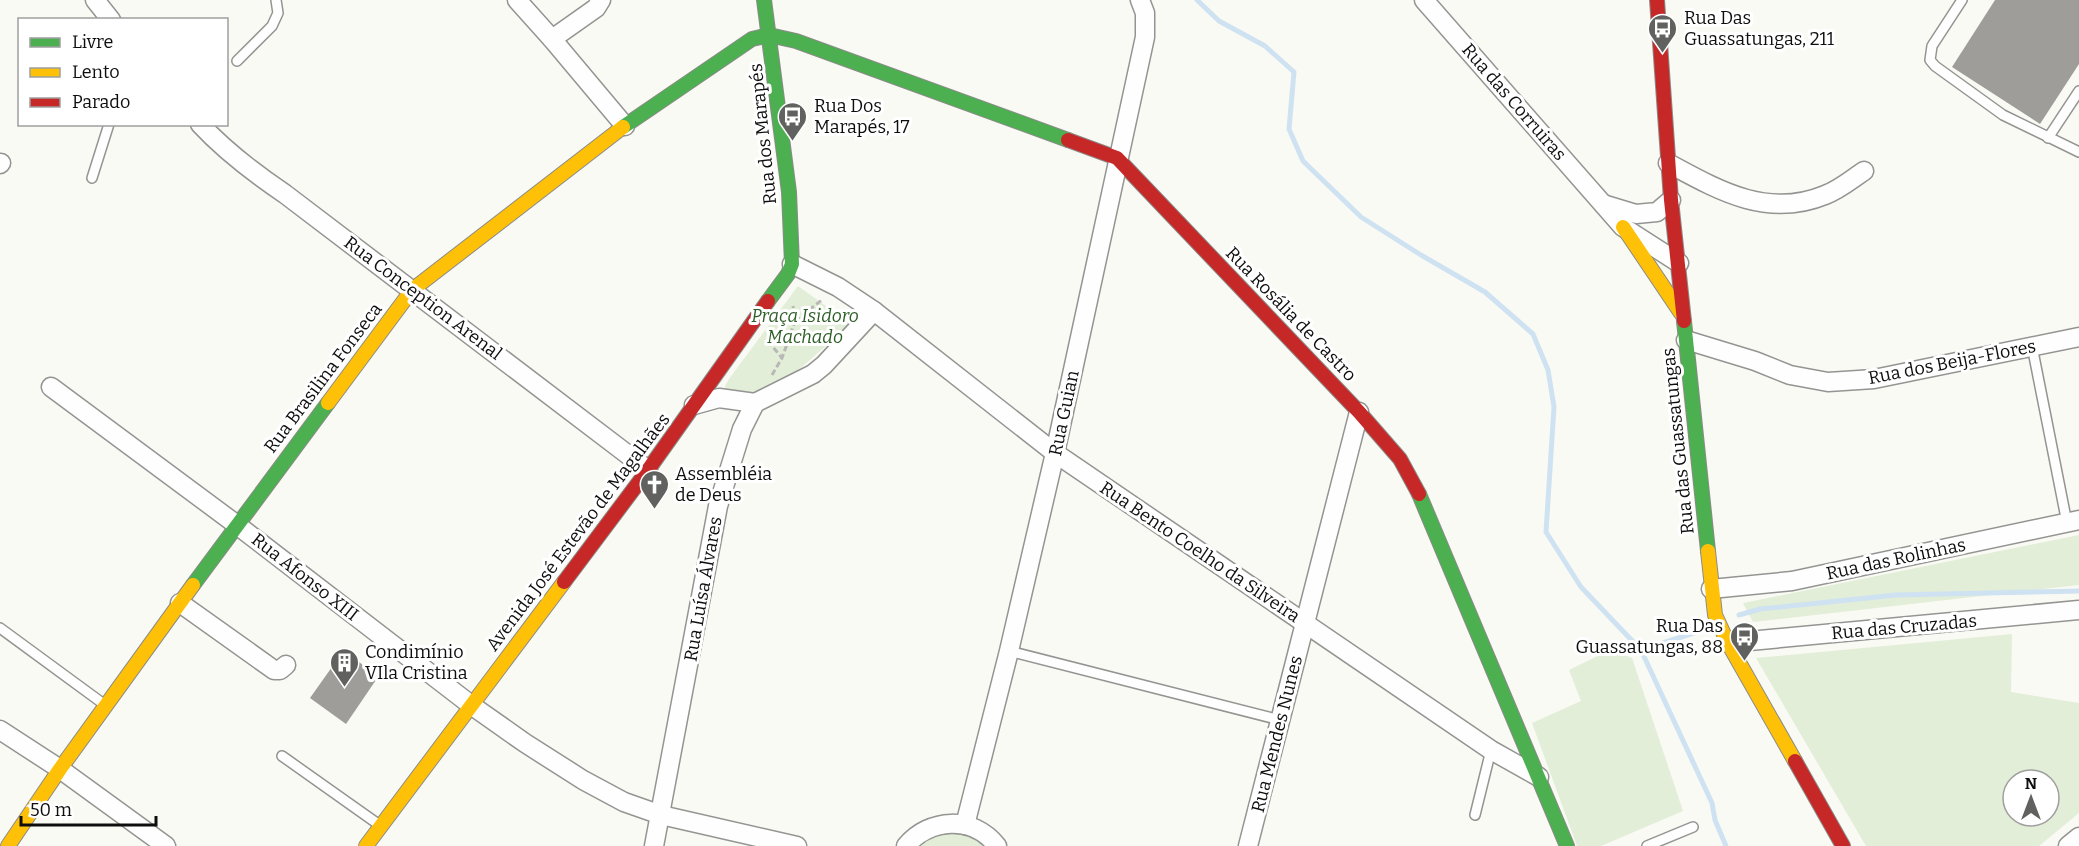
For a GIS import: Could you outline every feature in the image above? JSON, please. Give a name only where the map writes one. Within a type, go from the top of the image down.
[{"type":"street","points":[[95,0],[109,18]]},
{"type":"street","points":[[517,0],[625,126]]},
{"type":"street","points":[[552,39],[596,8],[601,0]]},
{"type":"street","name":"Rua dos Marapés","points":[[764,0],[789,192],[790,269]]},
{"type":"street","name":"Rua Guian","points":[[965,825],[1009,651],[1055,453],[1145,37],[1145,13],[1140,0]]},
{"type":"street","name":"Rua das Corruiras","points":[[1424,0],[1623,227],[1679,263]]},
{"type":"street","name":"Rua das Guassatungas","points":[[1657,0],[1671,200],[1715,615],[1728,643],[1843,846]]},
{"type":"street","name":"Rua Brasilina Fonseca","points":[[8,846],[180,603],[412,290],[625,126],[753,39],[769,35]]},
{"type":"street","name":"Rua Rosália de Castro","points":[[769,35],[796,41],[1118,159],[1359,412],[1400,459],[1416,487],[1567,846]]},
{"type":"street","name":"Rua Conception Arenal","points":[[202,126],[241,164],[412,290],[648,470]]},
{"type":"street","points":[[1668,163],[1724,193],[1760,204],[1798,203],[1826,195],[1864,171]]},
{"type":"street","points":[[1603,204],[1636,214],[1657,212],[1671,200]]},
{"type":"street","points":[[1623,227],[1684,317]]},
{"type":"street","points":[[694,405],[719,398],[755,403],[813,374],[825,365],[874,311],[838,287],[790,269]]},
{"type":"street","name":"Avenida José Estevão de Magalhães","points":[[366,846],[648,470],[790,269]]},
{"type":"street","name":"Rua Bento Coelho da Silveira","points":[[874,311],[1055,453],[1491,750],[1539,777]]},
{"type":"street","name":"Rua dos Beija-Flores","points":[[1686,340],[1755,361],[1790,375],[1828,382],[1874,379],[2079,337]]},
{"type":"street","name":"Rua Afonso XIII","points":[[51,387],[237,525],[471,705],[583,780],[624,802],[661,815],[797,846]]},
{"type":"street","name":"Rua Luísa Álvares","points":[[654,846],[718,506],[742,429],[755,403]]},
{"type":"street","name":"Rua Mendes Nunes","points":[[1248,846],[1359,412]]},
{"type":"street","name":"Rua das Rolinhas","points":[[1711,589],[1792,581],[2073,521]]},
{"type":"street","points":[[180,603],[274,670],[280,670],[286,665]]},
{"type":"street","name":"Rua das Cruzadas","points":[[1728,643],[2079,610]]},
{"type":"street","points":[[0,730],[166,846]]},
{"type":"street","points":[[906,846],[914,837],[929,828],[947,823],[965,825],[981,832],[997,846]]},
{"type":"street","points":[[2068,846],[2079,837]]},
{"type":"lane","points":[[237,61],[272,26],[278,13],[276,0]]},
{"type":"lane","points":[[1962,0],[1932,46],[1929,53],[1930,60],[2003,115],[2079,152]]},
{"type":"lane","points":[[2048,138],[2079,92]]},
{"type":"lane","points":[[92,178],[108,126]]},
{"type":"lane","points":[[2032,346],[2073,521]]},
{"type":"lane","points":[[0,628],[107,706]]},
{"type":"lane","points":[[1009,651],[1280,720]]},
{"type":"lane","points":[[1476,815],[1491,750]]},
{"type":"lane","points":[[282,756],[381,826]]},
{"type":"lane","points":[[1647,846],[1693,827]]},
{"type":"path","points":[[771,376],[782,358],[795,321],[790,269]]},
{"type":"path","points":[[795,321],[838,287]]},
{"type":"path","points":[[791,333],[849,338]]},
{"type":"green space","name":"Praça Isidoro Machado","points":[[798,286],[851,324],[788,377],[743,397],[726,392],[725,386],[729,379]]},
{"type":"green space","points":[[2079,535],[2079,585],[1753,622],[1743,603]]},
{"type":"green space","points":[[2012,634],[2011,692],[2079,703],[2079,813],[2061,828],[2061,768],[2001,768],[2001,828],[2061,828],[2039,846],[1866,846],[1756,658]]},
{"type":"green space","points":[[1610,650],[1632,658],[1683,811],[1601,846],[1577,846],[1532,723],[1581,701],[1569,670]]},
{"type":"green space","points":[[956,827],[991,846],[912,846],[922,836]]},
{"type":"building","points":[[1995,0],[2079,0],[2079,64],[2040,124],[1952,67]]},
{"type":"building","name":"Condimínio VIla Cristina","points":[[344,650],[378,677],[346,724],[310,698]]},
{"type":"waterway","points":[[1197,0],[1219,21],[1265,46],[1294,72],[1289,129],[1303,161],[1361,217],[1485,292],[1533,334],[1548,370],[1554,407],[1546,532],[1581,587],[1641,650],[1712,803],[1715,820],[1726,846]]},
{"type":"waterway","points":[[1739,615],[1760,609],[1896,595],[2079,591]]},
{"type":"waterway","points":[[1641,650],[1697,632]]},
{"type":"traffic: fast","points":[[764,0],[789,192],[792,264],[788,274],[768,301]]},
{"type":"traffic: fast","points":[[623,127],[752,39],[769,35],[796,41],[1068,140]]},
{"type":"traffic: fast","points":[[1684,321],[1708,551]]},
{"type":"traffic: fast","points":[[193,585],[328,403]]},
{"type":"traffic: fast","points":[[1419,494],[1567,846]]},
{"type":"traffic: slow","points":[[328,403],[412,290],[623,127]]},
{"type":"traffic: slow","points":[[1623,227],[1681,313]]},
{"type":"traffic: slow","points":[[1708,551],[1715,615],[1728,643],[1795,761]]},
{"type":"traffic: slow","points":[[366,846],[564,582]]},
{"type":"traffic: slow","points":[[8,846],[60,769],[193,585]]},
{"type":"traffic: jam","points":[[1657,0],[1671,200],[1684,321]]},
{"type":"traffic: jam","points":[[1068,140],[1117,158],[1359,412],[1400,459],[1419,494]]},
{"type":"traffic: jam","points":[[564,582],[648,470],[768,301]]},
{"type":"traffic: jam","points":[[1795,761],[1843,846]]},
{"type":"place","name":"Rua Das Guassatungas, 211","points":[[1663,54]]},
{"type":"place","name":"Rua Dos Marapés, 17","points":[[793,142]]},
{"type":"place","name":"Assembléia de Deus","points":[[654,510]]},
{"type":"place","name":"Rua Das Guassatungas, 88","points":[[1744,662]]},
{"type":"place","name":"Condimínio VIla Cristina","points":[[344,688]]}]
